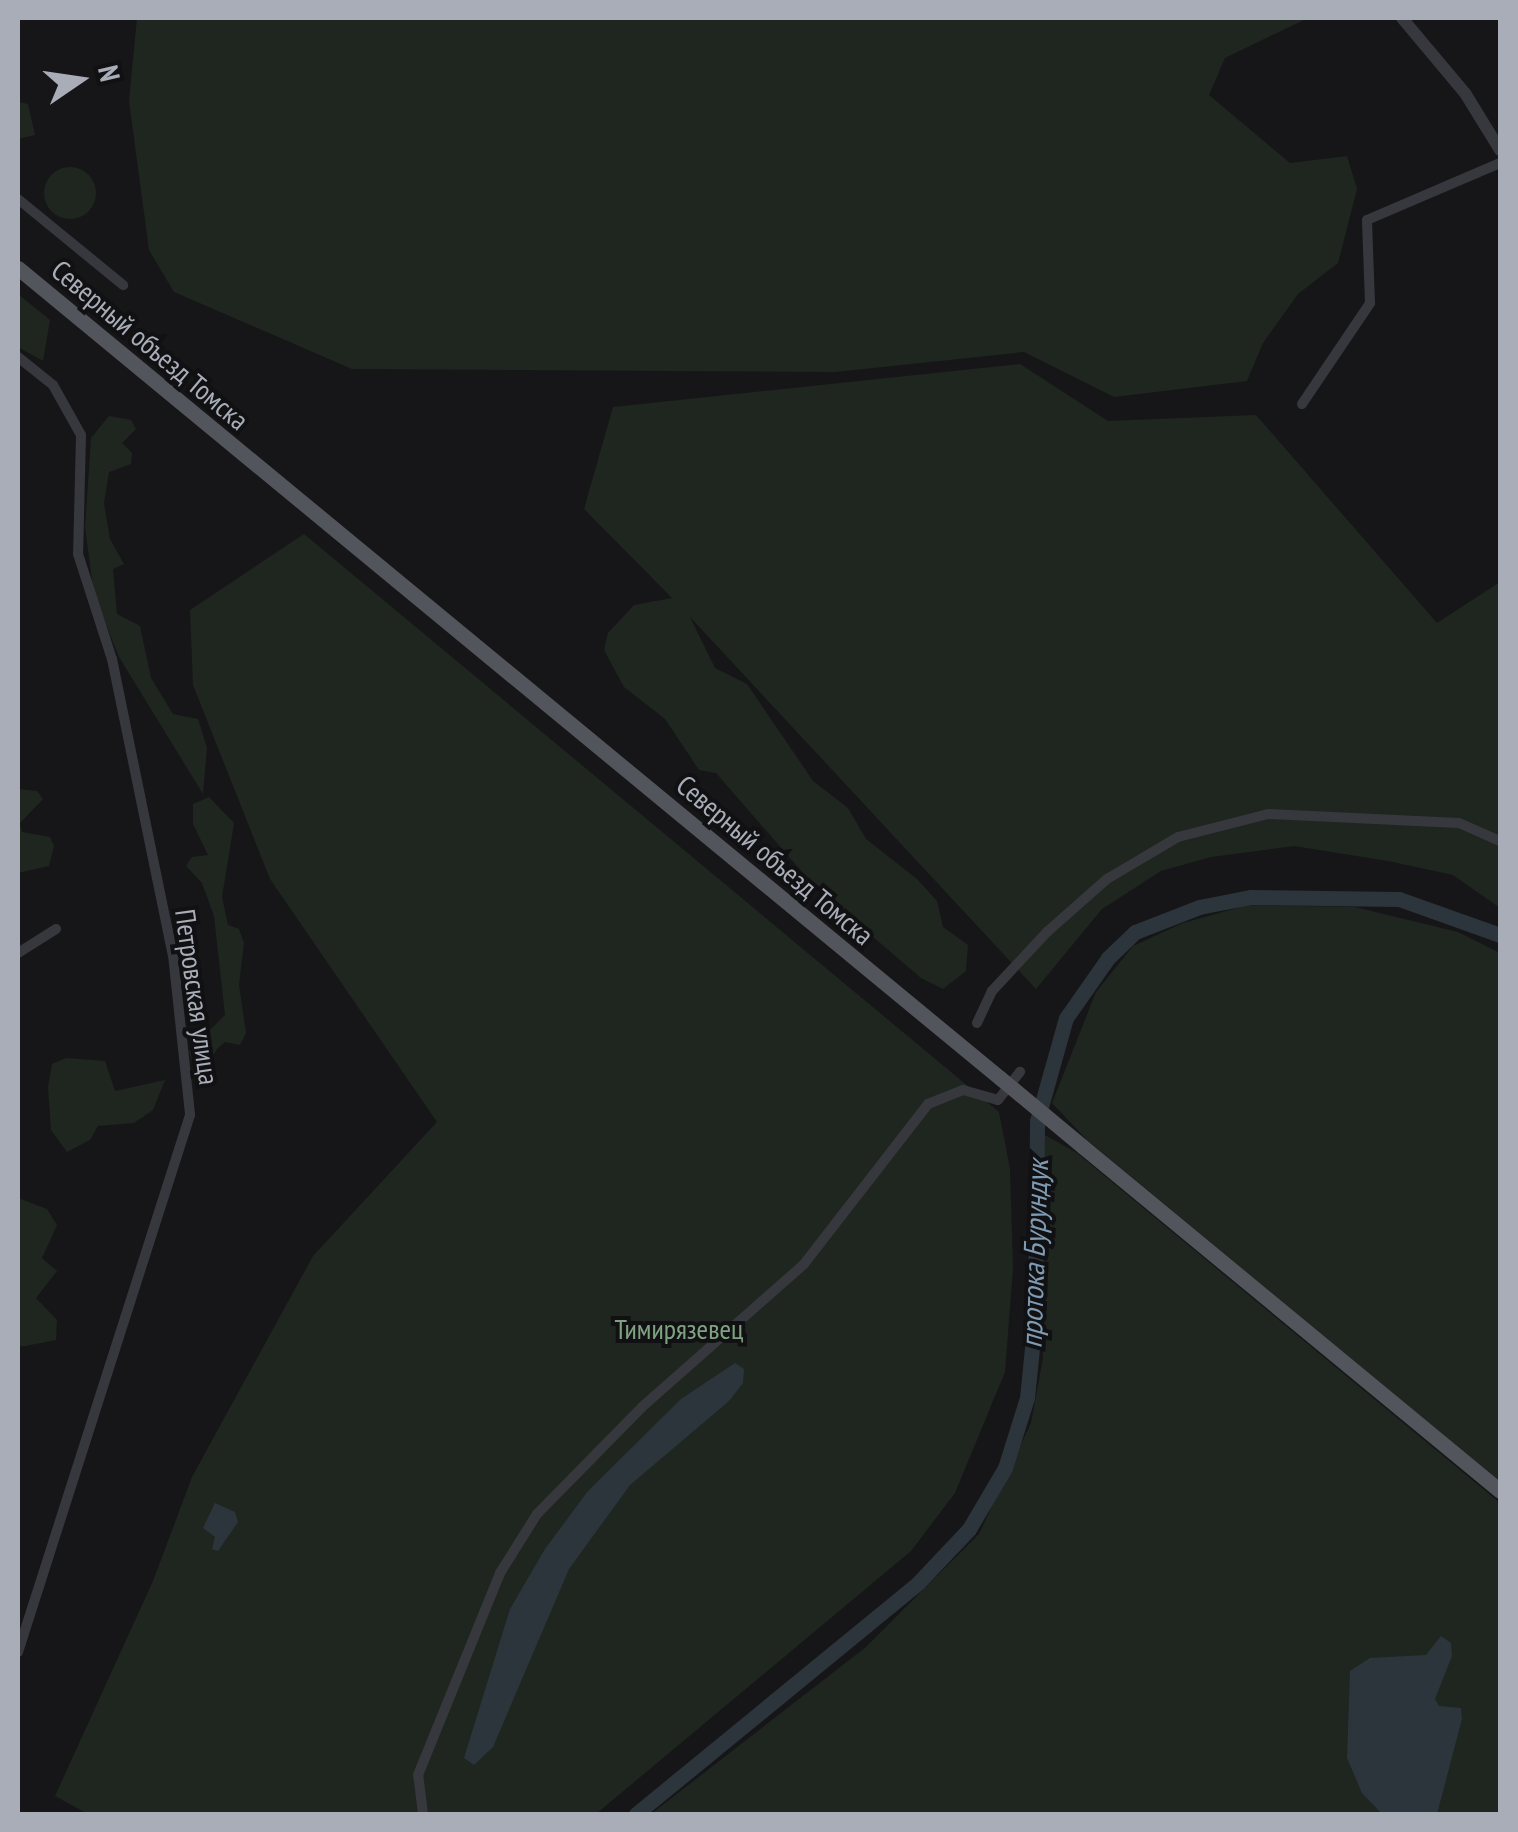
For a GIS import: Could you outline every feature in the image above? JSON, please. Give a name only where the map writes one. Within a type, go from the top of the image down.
[{"type":"main road","name":"Северный объезд Томска","points":[[18,268],[1500,1491]]},
{"type":"street","points":[[1402,18],[1465,93],[1500,150]]},
{"type":"street","points":[[1302,404],[1370,303],[1367,220],[1500,163]]},
{"type":"street","points":[[18,199],[123,285]]},
{"type":"street","name":"Петровская улица","points":[[18,357],[53,385],[81,435],[78,554],[112,660],[174,955],[190,1100],[188,1127],[18,1652]]},
{"type":"street","points":[[977,1023],[992,991],[1047,932],[1107,878],[1178,837],[1268,814],[1460,823],[1500,842]]},
{"type":"street","points":[[18,953],[56,929]]},
{"type":"street","points":[[423,1814],[418,1775],[500,1573],[537,1514],[642,1407],[804,1264],[928,1104],[957,1090],[998,1100],[1020,1072]]},
{"type":"green space","points":[[137,18],[1308,18],[1225,58],[1209,95],[1290,163],[1347,156],[1357,189],[1338,263],[1298,294],[1263,343],[1247,381],[1114,397],[1024,352],[835,372],[352,369],[174,292],[149,250],[129,101]]},
{"type":"green space","points":[[18,102],[28,104],[35,135],[18,139]]},
{"type":"green space","points":[[70,167],[88,175],[96,193],[88,211],[70,219],[52,211],[44,193],[52,175]]},
{"type":"green space","points":[[18,294],[50,320],[43,361],[18,347]]},
{"type":"green space","points":[[1020,364],[1108,421],[1256,415],[1437,623],[1500,582],[1500,908],[1453,875],[1388,861],[1294,846],[1211,857],[1161,871],[1102,909],[1036,989],[690,617],[715,668],[747,684],[813,781],[848,808],[866,839],[917,879],[937,901],[943,927],[968,945],[966,971],[943,989],[921,978],[817,889],[716,773],[699,770],[665,719],[624,687],[604,650],[608,633],[634,605],[672,598],[584,509],[613,407]]},
{"type":"green space","points":[[109,416],[131,420],[136,429],[122,443],[132,453],[131,464],[109,472],[104,503],[110,539],[124,564],[113,569],[117,614],[140,626],[151,678],[173,714],[198,719],[207,748],[203,794],[119,657],[94,595],[85,527],[91,438]]},
{"type":"green space","name":"Тимирязевец","points":[[304,534],[999,1112],[1010,1169],[1013,1268],[1005,1372],[955,1493],[911,1551],[596,1814],[88,1814],[55,1796],[153,1581],[192,1477],[313,1256],[437,1122],[270,879],[193,685],[190,610]]},
{"type":"green space","points":[[18,789],[37,791],[43,799],[20,823],[22,832],[50,837],[54,846],[49,866],[18,873]]},
{"type":"green space","points":[[209,797],[234,823],[222,897],[228,925],[239,929],[244,943],[239,985],[246,1033],[240,1045],[225,1042],[217,1049],[197,1082],[189,1051],[225,1015],[214,916],[202,883],[186,866],[192,857],[208,855],[193,824],[193,804]]},
{"type":"green space","points":[[1248,905],[1355,907],[1458,932],[1500,953],[1500,1482],[1087,1140],[1052,1103],[1096,992],[1133,946],[1183,923]]},
{"type":"green space","points":[[66,1058],[105,1061],[115,1091],[165,1080],[153,1110],[134,1123],[98,1126],[90,1140],[67,1152],[51,1130],[48,1087],[52,1064]]},
{"type":"green space","points":[[1043,1134],[1077,1153],[1500,1503],[1500,1814],[651,1814],[866,1647],[979,1534],[1031,1423],[1043,1358]]},
{"type":"green space","points":[[18,1198],[47,1209],[57,1225],[42,1258],[57,1271],[36,1298],[57,1320],[56,1340],[25,1346],[18,1346]]},
{"type":"shaded area","points":[[735,1363],[744,1369],[743,1383],[729,1401],[630,1485],[569,1569],[493,1747],[474,1765],[464,1758],[510,1609],[545,1549],[588,1491],[681,1399]]},
{"type":"shaded area","points":[[215,1503],[235,1512],[238,1522],[218,1551],[212,1549],[215,1537],[203,1528]]},
{"type":"shaded area","points":[[1441,1636],[1451,1643],[1452,1656],[1435,1699],[1439,1706],[1461,1708],[1462,1719],[1437,1814],[1382,1814],[1362,1793],[1347,1758],[1350,1671],[1370,1658],[1426,1655]]},
{"type":"waterway","name":"протока Бурундук","points":[[636,1814],[918,1583],[969,1529],[1005,1468],[1027,1398],[1035,1318],[1037,1121],[1066,1018],[1108,958],[1135,932],[1199,907],[1251,897],[1399,899],[1500,935]]}]
